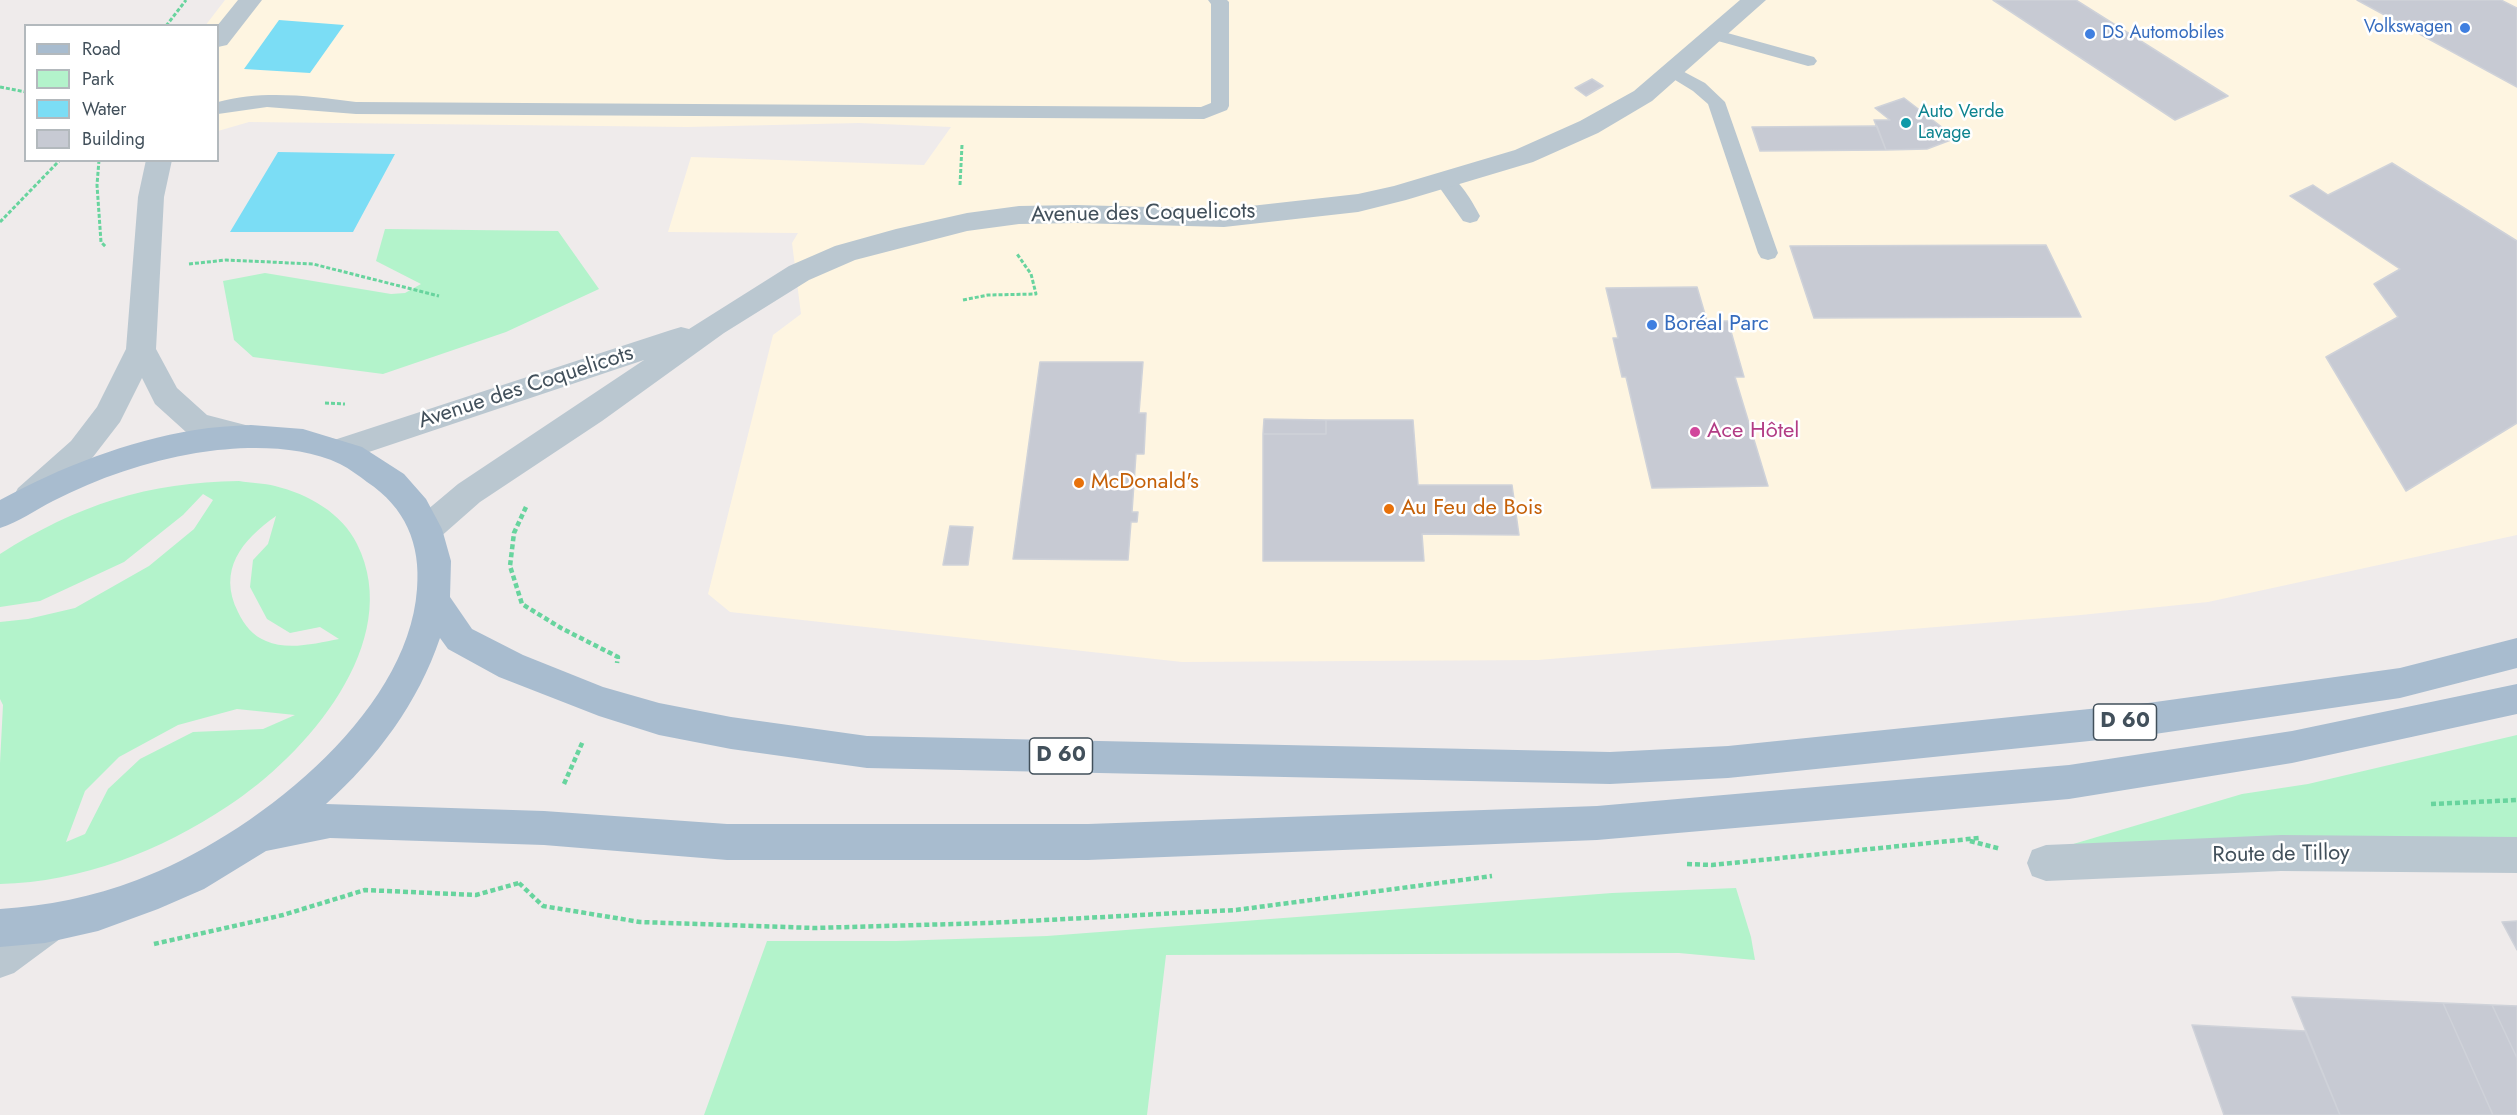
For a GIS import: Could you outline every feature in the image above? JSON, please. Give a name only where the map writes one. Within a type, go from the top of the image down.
[{"type":"main road","points":[[0,515],[29,497],[84,471],[141,453],[194,441],[246,436],[295,440],[339,450],[376,468],[405,494],[426,530],[434,560],[433,600],[417,658],[382,718],[329,779],[260,835],[209,866],[154,892],[97,912],[50,923],[0,928]]},
{"type":"main road","name":"D 60","points":[[433,600],[460,639],[511,666],[599,701],[659,719],[720,731],[867,752],[1610,768],[1739,761],[2148,719],[2400,684],[2517,653]]},
{"type":"main road","name":"D 60","points":[[260,835],[330,821],[544,828],[727,842],[1088,842],[1598,823],[2069,782],[2292,747],[2517,699]]},
{"type":"street","points":[[219,39],[250,0]]},
{"type":"street","name":"Avenue des Coquelicots","points":[[426,530],[469,493],[591,413],[714,326],[799,273],[845,253],[896,238],[967,222],[1019,215],[1224,218],[1358,203],[1444,180],[1524,156],[1589,127],[1643,96],[1754,0]]},
{"type":"street","points":[[29,497],[89,441],[109,414],[141,349],[151,197],[159,162]]},
{"type":"street","name":"Avenue des Coquelicots","points":[[339,450],[714,326]]},
{"type":"street","points":[[141,349],[166,396],[197,424],[246,436]]},
{"type":"street","name":"Route de Tilloy","points":[[2046,863],[2281,853],[2517,855]]},
{"type":"street","points":[[0,959],[50,923]]},
{"type":"lane","points":[[219,108],[229,104],[299,101],[356,108],[1204,113],[1220,106],[1220,2],[1217,0]]},
{"type":"lane","points":[[1713,34],[1808,62]]},
{"type":"lane","points":[[1673,71],[1699,87],[1716,102],[1768,253]]},
{"type":"lane","points":[[1444,180],[1470,216]]},
{"type":"path","points":[[168,24],[186,0]]},
{"type":"path","points":[[0,87],[24,92]]},
{"type":"path","points":[[0,222],[58,162]]},
{"type":"path","points":[[148,269],[226,260],[313,264],[439,296]]},
{"type":"path","points":[[147,946],[283,915],[365,890],[476,895],[519,883],[599,701],[614,675],[618,657],[561,628],[522,604],[510,566],[514,533],[529,502]]},
{"type":"path","points":[[1679,864],[1712,865],[1969,841]]},
{"type":"path","points":[[519,883],[543,906],[640,922],[814,928],[989,923],[1236,910],[1494,875]]},
{"type":"shaded area","name":"Boréal Parc","points":[[225,0],[2517,0],[2517,535],[2208,602],[2081,615],[1538,660],[1182,662],[730,612],[708,594],[773,335],[801,314],[792,243],[798,233],[668,232],[691,157],[924,165],[951,127],[859,123],[687,127],[249,122],[219,131],[219,24],[207,24]]},
{"type":"green space","points":[[385,229],[558,231],[599,289],[506,332],[383,374],[253,357],[234,340],[223,281],[265,273],[391,294],[405,293],[421,284],[376,261]]},
{"type":"green space","points":[[239,481],[266,484],[300,494],[323,506],[351,533],[369,581],[368,619],[358,657],[340,693],[316,727],[288,758],[258,784],[202,822],[148,850],[90,870],[31,882],[0,884],[0,763],[3,705],[0,699],[0,622],[28,619],[75,608],[149,566],[194,529],[213,500],[203,494],[183,515],[124,562],[40,601],[0,607],[0,554],[57,522],[114,499],[174,486]],"holes":[[[276,516],[268,544],[253,560],[250,587],[267,619],[290,633],[320,627],[339,639],[293,646],[275,644],[253,633],[240,617],[232,597],[230,583],[236,557],[253,535]],[[237,709],[295,715],[263,729],[193,732],[140,759],[108,789],[85,834],[66,842],[85,791],[119,757],[178,725]]]},
{"type":"green space","points":[[2517,735],[2517,855],[2070,845],[2242,794],[2308,784]]},
{"type":"green space","points":[[1736,888],[1751,937],[1755,960],[1679,953],[1166,955],[1147,1115],[704,1115],[767,941],[896,941],[1047,936],[1612,893]]},
{"type":"water","points":[[279,20],[344,25],[310,73],[244,69]]},
{"type":"water","points":[[278,152],[395,154],[353,232],[230,232]]},
{"type":"building","points":[[1993,0],[2076,0],[2228,96],[2175,120]]},
{"type":"building","points":[[2357,0],[2501,0],[2517,8],[2517,87]]},
{"type":"building","points":[[1592,79],[1603,86],[1586,96],[1575,88]]},
{"type":"building","name":"Auto Verde Lavage","points":[[1904,98],[1956,138],[1927,149],[1886,150],[1874,120],[1890,120],[1875,108]]},
{"type":"building","points":[[1877,126],[1886,150],[1760,151],[1752,127]]},
{"type":"building","points":[[2392,163],[2517,241],[2517,423],[2406,491],[2326,357],[2398,317],[2374,284],[2400,269],[2290,196],[2313,185],[2328,195]]},
{"type":"building","points":[[2046,245],[2081,317],[1814,318],[1790,246]]},
{"type":"building","name":"Ace Hôtel","points":[[1697,287],[1707,321],[1728,321],[1744,377],[1735,377],[1768,486],[1652,488],[1626,377],[1622,377],[1613,338],[1618,338],[1606,288]]},
{"type":"building","name":"McDonald's","points":[[1040,362],[1143,362],[1139,413],[1146,413],[1144,454],[1136,454],[1132,512],[1138,512],[1137,522],[1131,522],[1128,560],[1013,559]]},
{"type":"building","points":[[1264,419],[1326,420],[1326,434],[1263,434]]},
{"type":"building","name":"Au Feu de Bois","points":[[1326,420],[1413,420],[1418,485],[1512,485],[1519,535],[1422,534],[1424,561],[1263,561],[1263,434],[1326,434]]},
{"type":"building","points":[[950,526],[973,527],[968,565],[943,565]]},
{"type":"building","points":[[2517,921],[2517,950],[2502,922]]},
{"type":"building","points":[[2292,997],[2443,1003],[2493,1115],[2340,1115]]},
{"type":"building","points":[[2443,1003],[2492,1005],[2517,1058],[2517,1115],[2493,1115]]},
{"type":"building","points":[[2492,1005],[2517,1006],[2517,1058]]},
{"type":"building","points":[[2192,1025],[2305,1031],[2340,1115],[2224,1115]]},
{"type":"place","name":"Volkswagen","points":[[2465,28]]},
{"type":"place","name":"DS Automobiles","points":[[2090,34]]},
{"type":"place","name":"Auto Verde Lavage","points":[[1906,123]]},
{"type":"place","name":"Boréal Parc","points":[[1652,325]]},
{"type":"place","name":"Ace Hôtel","points":[[1695,432]]},
{"type":"place","name":"McDonald's","points":[[1079,483]]},
{"type":"place","name":"Au Feu de Bois","points":[[1389,509]]}]
